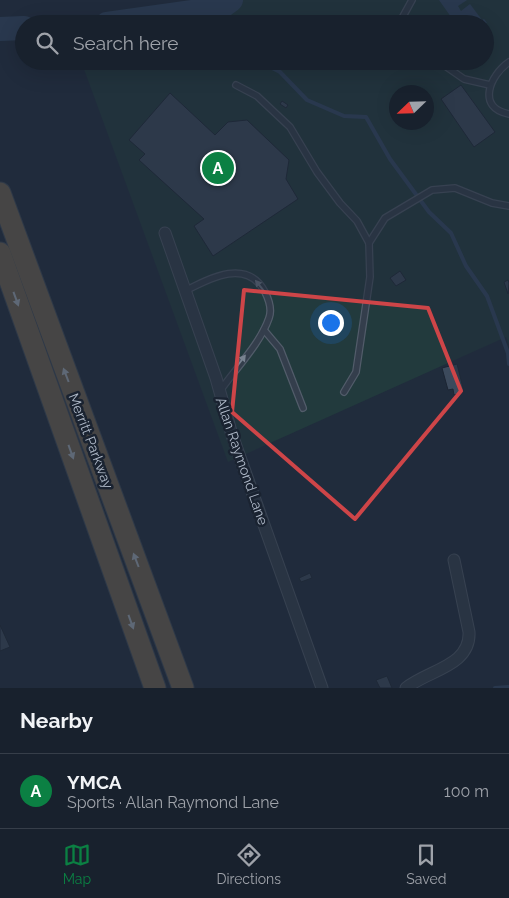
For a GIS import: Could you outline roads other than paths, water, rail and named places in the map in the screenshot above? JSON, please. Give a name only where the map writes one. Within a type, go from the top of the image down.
[{"type":"highway","name":"Merritt Parkway","points":[[0,193],[183,688]]},
{"type":"highway","name":"Merritt Parkway","points":[[0,253],[155,688]]},
{"type":"highway","points":[[149,595],[187,688]]},
{"type":"street","name":"Allan Raymond Lane","points":[[165,234],[232,435],[322,688]]},
{"type":"street","points":[[406,688],[451,664],[466,652],[469,632],[454,560]]},
{"type":"lane","points":[[403,15],[412,0]]},
{"type":"lane","points":[[509,62],[494,75],[490,85],[492,102],[501,112],[509,114]]},
{"type":"lane","points":[[451,70],[464,79],[490,85]]},
{"type":"lane","points":[[236,85],[257,96],[290,127],[317,172],[340,203],[357,221],[369,243],[370,277],[356,372],[344,392]]},
{"type":"lane","points":[[369,243],[385,218],[423,194],[438,189],[455,188],[492,202],[509,206]]},
{"type":"lane","points":[[185,291],[214,276],[232,273],[249,275],[261,284],[269,300],[270,315],[264,330],[219,393]]},
{"type":"lane","points":[[264,330],[280,349],[303,408]]},
{"type":"water","points":[[439,0],[467,0],[458,6],[461,11],[470,4],[478,15],[450,15]]},
{"type":"waterway","points":[[171,15],[220,8],[231,0]]},
{"type":"waterway","points":[[220,8],[224,15]]},
{"type":"waterway","points":[[0,29],[15,28]]},
{"type":"waterway","points":[[276,70],[307,100],[344,116],[366,117],[390,159],[429,212],[451,233],[466,266],[487,296],[508,353],[509,364]]},
{"type":"waterway","points":[[495,688],[509,687]]},
{"type":"place","name":"YMCA","points":[[218,168]]}]
